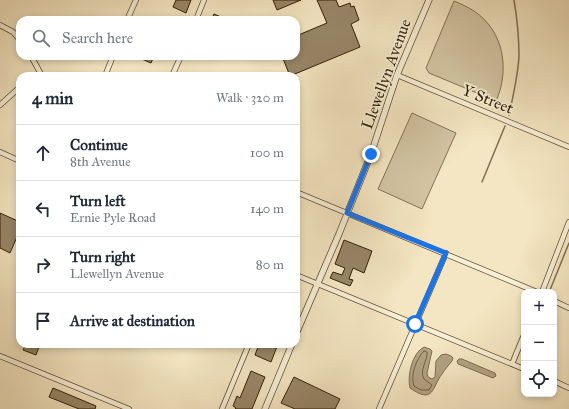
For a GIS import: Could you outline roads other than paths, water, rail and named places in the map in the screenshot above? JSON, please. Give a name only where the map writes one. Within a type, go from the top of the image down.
[{"type":"street","points":[[129,16],[136,0]]},
{"type":"street","points":[[198,16],[204,0]]},
{"type":"street","name":"Llewellyn Avenue","points":[[300,324],[347,213],[376,139],[397,76],[429,0]]},
{"type":"street","points":[[0,25],[13,32],[16,35]]},
{"type":"street","points":[[33,60],[40,72]]},
{"type":"street","points":[[107,72],[111,60]]},
{"type":"street","points":[[174,72],[179,60]]},
{"type":"street","name":"Y Street","points":[[397,76],[569,147]]},
{"type":"street","points":[[0,105],[16,91]]},
{"type":"street","points":[[0,152],[16,159]]},
{"type":"street","points":[[300,194],[530,289]]},
{"type":"street","points":[[543,289],[569,222]]},
{"type":"street","points":[[379,409],[446,253]]},
{"type":"street","points":[[300,277],[521,368]]},
{"type":"street","points":[[557,302],[569,308]]},
{"type":"street","points":[[512,364],[521,342]]},
{"type":"street","points":[[222,409],[247,348]]},
{"type":"street","points":[[264,409],[290,348]]},
{"type":"street","points":[[0,356],[130,409]]},
{"type":"street","points":[[557,382],[569,388]]},
{"type":"water","points":[[424,347],[432,351],[427,375],[432,379],[435,377],[436,361],[441,355],[446,354],[453,358],[444,370],[434,389],[428,394],[424,395],[410,388],[409,377],[411,365],[416,354]]},
{"type":"water","points":[[459,359],[495,373],[496,376],[493,378],[458,364],[457,361]]},
{"type":"waterway","points":[[509,115],[519,56],[518,28],[514,0]]},
{"type":"waterway","points":[[482,182],[505,126]]},
{"type":"waterway","points":[[550,289],[569,243]]}]
